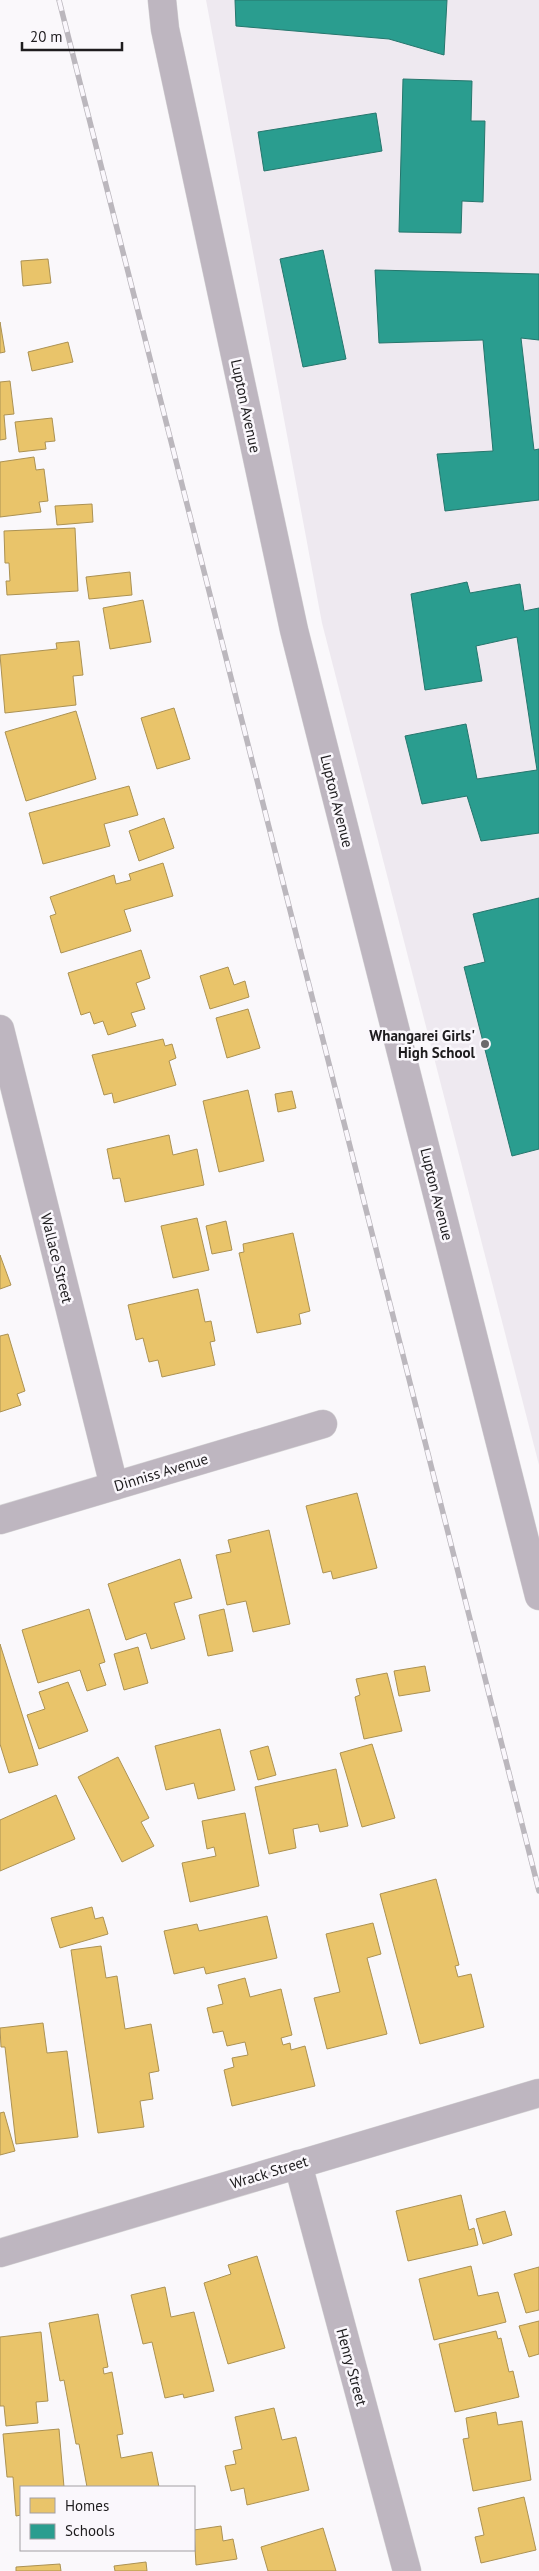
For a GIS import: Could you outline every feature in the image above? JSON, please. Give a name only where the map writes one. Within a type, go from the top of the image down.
[{"type":"street","name":"Lupton Avenue","points":[[162,0],[167,39],[294,630],[539,1596]]},
{"type":"street","name":"Wallace Street","points":[[0,1029],[114,1486]]},
{"type":"street","name":"Dinniss Avenue","points":[[0,1520],[323,1424]]},
{"type":"street","name":"Wrack Street","points":[[0,2253],[539,2093]]},
{"type":"street","name":"Henry Street","points":[[298,2164],[407,2571]]},
{"type":"shaded area","name":"Whangarei Girls' High School","points":[[206,0],[539,0],[539,1465],[322,623]]},
{"type":"building: Homes","points":[[48,259],[51,283],[23,286],[21,261]]},
{"type":"building: Homes","points":[[0,322],[5,352],[0,353]]},
{"type":"building: Homes","points":[[68,342],[73,362],[32,371],[28,352]]},
{"type":"building: Homes","points":[[10,381],[14,414],[4,415],[6,439],[0,440],[0,382]]},
{"type":"building: Homes","points":[[52,418],[55,441],[45,442],[46,449],[19,452],[15,422]]},
{"type":"building: Homes","points":[[34,457],[36,470],[44,469],[48,501],[39,502],[41,512],[0,517],[0,462]]},
{"type":"building: Homes","points":[[92,504],[93,522],[57,525],[55,506]]},
{"type":"building: Homes","points":[[75,528],[78,591],[7,595],[6,581],[10,581],[9,563],[5,563],[4,531]]},
{"type":"building: Homes","points":[[130,572],[132,595],[89,599],[86,577]]},
{"type":"building: Homes","points":[[143,600],[151,642],[110,649],[103,608]]},
{"type":"building: Homes","points":[[79,641],[83,675],[73,676],[76,705],[5,713],[0,655],[57,649],[56,643]]},
{"type":"building: Homes","points":[[174,708],[190,759],[157,769],[141,718]]},
{"type":"building: Homes","points":[[76,711],[96,779],[26,801],[5,732]]},
{"type":"building: Homes","points":[[129,786],[138,815],[104,824],[110,846],[43,864],[29,813]]},
{"type":"building: Homes","points":[[164,818],[174,848],[139,861],[129,831]]},
{"type":"building: Homes","points":[[163,863],[173,896],[124,910],[131,931],[61,953],[50,916],[56,914],[50,897],[114,875],[116,884],[131,880],[129,874]]},
{"type":"building: Homes","points":[[141,950],[150,978],[136,983],[145,1009],[131,1013],[136,1026],[108,1035],[103,1021],[94,1024],[90,1012],[81,1015],[68,973]]},
{"type":"building: Homes","points":[[228,967],[234,985],[245,981],[249,997],[210,1009],[200,976]]},
{"type":"building: Homes","points":[[248,1009],[260,1048],[227,1058],[216,1018]]},
{"type":"building: Homes","points":[[163,1039],[165,1046],[172,1044],[176,1058],[169,1061],[176,1085],[114,1103],[112,1093],[104,1095],[92,1055]]},
{"type":"building: Homes","points":[[248,1090],[264,1161],[219,1172],[203,1101]]},
{"type":"building: Homes","points":[[292,1091],[296,1108],[278,1112],[275,1094]]},
{"type":"building: Homes","points":[[169,1135],[173,1155],[197,1149],[204,1185],[125,1202],[120,1178],[113,1179],[107,1149]]},
{"type":"building: Homes","points":[[197,1218],[209,1270],[173,1278],[161,1226]]},
{"type":"building: Homes","points":[[226,1221],[232,1250],[212,1254],[206,1226]]},
{"type":"building: Homes","points":[[293,1233],[310,1311],[299,1314],[301,1324],[257,1333],[239,1253],[244,1252],[243,1244]]},
{"type":"building: Homes","points":[[0,1255],[11,1285],[0,1289]]},
{"type":"building: Homes","points":[[198,1289],[205,1322],[211,1321],[215,1341],[210,1342],[215,1365],[162,1377],[158,1360],[149,1362],[143,1338],[136,1340],[128,1305]]},
{"type":"building: Homes","points":[[8,1334],[25,1391],[17,1394],[21,1405],[0,1412],[0,1336]]},
{"type":"building: Homes","points":[[357,1493],[377,1568],[333,1579],[331,1571],[323,1573],[306,1506]]},
{"type":"building: Homes","points":[[269,1530],[290,1624],[253,1632],[246,1601],[227,1605],[216,1555],[231,1552],[228,1540]]},
{"type":"building: Homes","points":[[180,1559],[192,1598],[174,1603],[185,1639],[151,1649],[146,1633],[126,1640],[108,1584]]},
{"type":"building: Homes","points":[[89,1609],[105,1662],[99,1664],[106,1685],[87,1691],[80,1670],[38,1683],[22,1630]]},
{"type":"building: Homes","points":[[224,1609],[233,1651],[208,1656],[199,1615]]},
{"type":"building: Homes","points":[[0,1644],[38,1765],[9,1773],[0,1744]]},
{"type":"building: Homes","points":[[138,1647],[148,1683],[124,1690],[114,1654]]},
{"type":"building: Homes","points":[[425,1666],[430,1691],[399,1696],[394,1671]]},
{"type":"building: Homes","points":[[387,1673],[402,1731],[364,1739],[355,1697],[360,1695],[356,1679]]},
{"type":"building: Homes","points":[[68,1682],[88,1731],[39,1749],[27,1715],[45,1709],[39,1692]]},
{"type":"building: Homes","points":[[220,1729],[235,1790],[198,1799],[194,1783],[166,1790],[155,1746]]},
{"type":"building: Homes","points":[[372,1744],[395,1818],[362,1827],[340,1753]]},
{"type":"building: Homes","points":[[268,1746],[276,1775],[258,1780],[250,1751]]},
{"type":"building: Homes","points":[[118,1757],[149,1818],[141,1822],[154,1846],[122,1862],[78,1777]]},
{"type":"building: Homes","points":[[336,1769],[348,1826],[320,1832],[318,1824],[293,1829],[296,1848],[269,1854],[255,1787]]},
{"type":"building: Homes","points":[[56,1795],[75,1839],[0,1871],[0,1820]]},
{"type":"building: Homes","points":[[245,1813],[259,1886],[190,1902],[182,1863],[216,1856],[214,1847],[207,1849],[202,1821]]},
{"type":"building: Homes","points":[[436,1879],[459,1965],[455,1966],[458,1977],[471,1974],[484,2027],[420,2044],[380,1894]]},
{"type":"building: Homes","points":[[92,1907],[95,1919],[103,1917],[108,1934],[60,1948],[51,1918]]},
{"type":"building: Homes","points":[[267,1916],[277,1958],[206,1974],[204,1967],[174,1974],[164,1931],[197,1924],[199,1931]]},
{"type":"building: Homes","points":[[373,1923],[381,1954],[367,1958],[387,2034],[327,2049],[314,1998],[340,1992],[326,1934]]},
{"type":"building: Homes","points":[[101,1946],[106,1978],[117,1976],[125,2029],[151,2024],[159,2071],[149,2073],[153,2099],[140,2101],[144,2127],[98,2133],[71,1950]]},
{"type":"building: Homes","points":[[245,1978],[250,1997],[281,1989],[292,2035],[281,2038],[283,2045],[290,2043],[291,2050],[305,2046],[315,2086],[232,2106],[224,2070],[234,2067],[232,2058],[248,2055],[245,2042],[227,2046],[223,2031],[213,2033],[207,2008],[223,2004],[218,1985]]},
{"type":"building: Homes","points":[[43,2023],[47,2053],[67,2051],[78,2137],[16,2144],[5,2047],[1,2047],[0,2028]]},
{"type":"building: Homes","points":[[4,2112],[15,2151],[0,2155],[0,2113]]},
{"type":"building: Homes","points":[[461,2195],[469,2230],[474,2228],[478,2245],[408,2261],[396,2211]]},
{"type":"building: Homes","points":[[505,2211],[512,2235],[483,2244],[476,2219]]},
{"type":"building: Homes","points":[[257,2256],[285,2348],[228,2364],[204,2283],[231,2274],[228,2265]]},
{"type":"building: Homes","points":[[471,2266],[478,2296],[498,2292],[506,2322],[434,2340],[419,2279]]},
{"type":"building: Homes","points":[[539,2267],[539,2310],[526,2313],[514,2274]]},
{"type":"building: Homes","points":[[165,2287],[171,2317],[194,2312],[214,2391],[184,2398],[183,2394],[165,2398],[152,2342],[143,2344],[131,2295]]},
{"type":"building: Homes","points":[[98,2314],[108,2367],[103,2368],[104,2374],[112,2372],[123,2434],[117,2435],[121,2458],[152,2452],[159,2486],[87,2486],[79,2444],[76,2444],[64,2380],[60,2381],[49,2323]]},
{"type":"building: Homes","points":[[539,2321],[539,2354],[529,2357],[519,2326]]},
{"type":"building: Homes","points":[[496,2331],[498,2339],[501,2338],[509,2372],[513,2371],[519,2397],[455,2412],[439,2344]]},
{"type":"building: Homes","points":[[41,2332],[48,2401],[36,2402],[38,2423],[6,2426],[4,2406],[0,2406],[0,2337]]},
{"type":"building: Homes","points":[[274,2408],[282,2440],[296,2437],[309,2490],[247,2505],[244,2488],[231,2491],[225,2466],[236,2464],[233,2451],[242,2449],[235,2417]]},
{"type":"building: Homes","points":[[496,2412],[498,2425],[522,2421],[531,2480],[473,2491],[463,2439],[469,2438],[466,2418]]},
{"type":"building: Homes","points":[[59,2429],[64,2486],[20,2486],[20,2515],[16,2516],[13,2477],[7,2477],[3,2434]]},
{"type":"building: Homes","points":[[524,2497],[536,2550],[481,2563],[475,2537],[484,2535],[478,2508]]},
{"type":"building: Homes","points":[[221,2526],[223,2541],[233,2539],[237,2559],[196,2565],[195,2530]]},
{"type":"building: Homes","points":[[323,2528],[336,2571],[268,2571],[261,2547]]},
{"type":"building: Homes","points":[[146,2562],[147,2571],[115,2571],[114,2566]]},
{"type":"building: Homes","points":[[60,2564],[61,2571],[16,2571],[16,2567]]},
{"type":"building: Schools","points":[[235,0],[447,0],[444,55],[389,39],[236,26]]},
{"type":"building: Schools","points":[[403,79],[472,81],[471,121],[485,121],[483,202],[462,201],[461,233],[399,232]]},
{"type":"building: Schools","points":[[376,113],[382,151],[264,171],[258,132]]},
{"type":"building: Schools","points":[[323,250],[346,359],[303,367],[280,259]]},
{"type":"building: Schools","points":[[375,270],[539,274],[539,340],[521,338],[534,450],[539,449],[539,500],[445,511],[437,454],[493,451],[483,340],[379,343]]},
{"type":"building: Schools","points":[[467,582],[470,593],[520,584],[524,611],[539,608],[539,833],[481,841],[467,796],[422,804],[405,736],[466,724],[477,779],[537,770],[517,637],[476,646],[482,681],[425,690],[411,594]]},
{"type":"building: Schools","points":[[539,898],[539,1149],[512,1156],[464,967],[485,962],[473,914]]},
{"type":"railway","points":[[59,0],[539,1891]]},
{"type":"place","name":"Whangarei Girls' High School","points":[[485,1044]]}]
